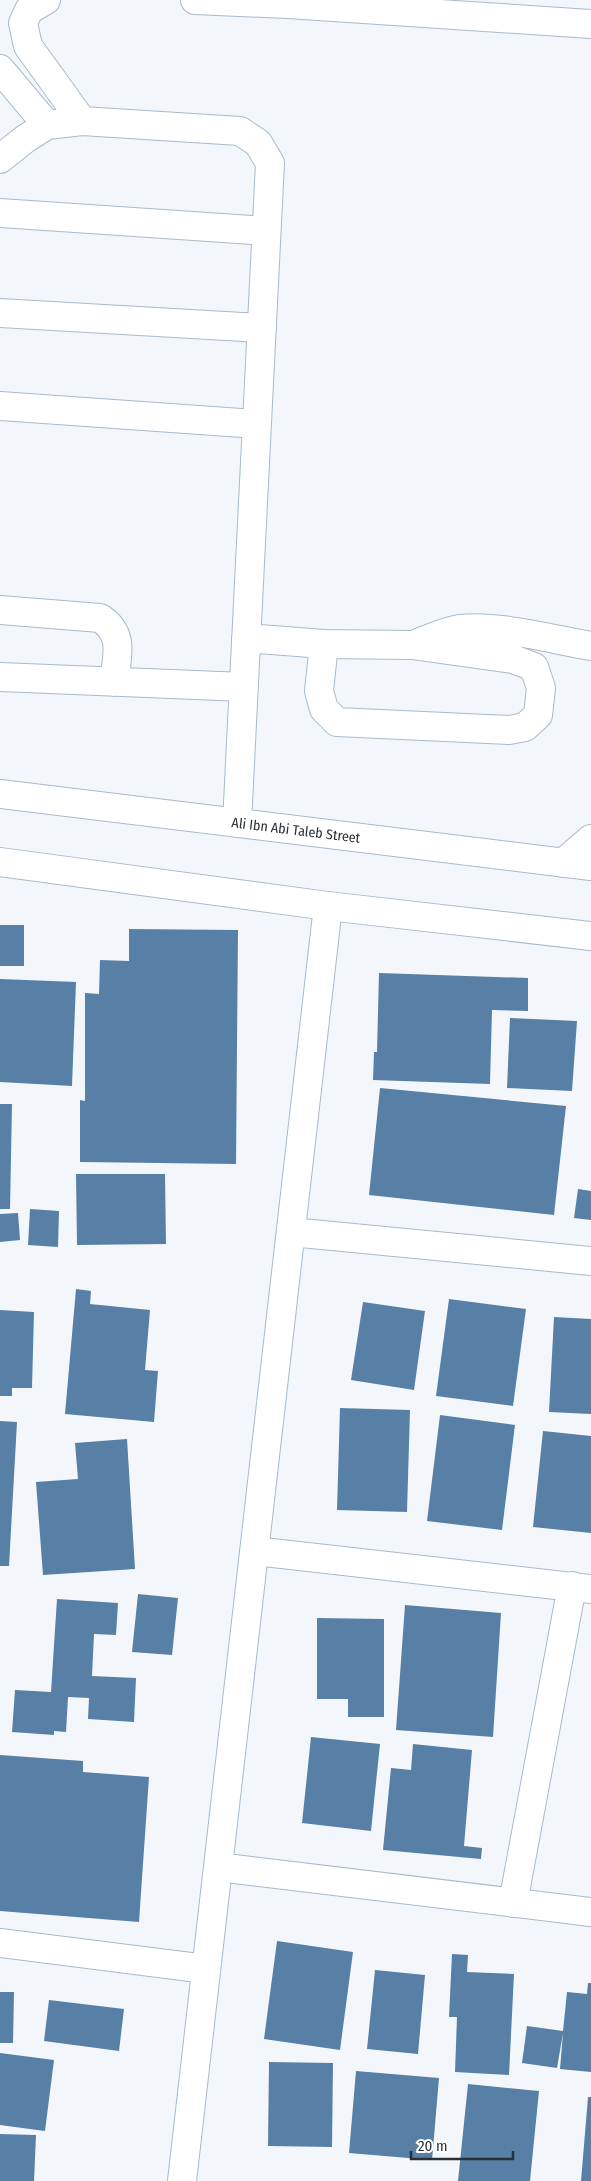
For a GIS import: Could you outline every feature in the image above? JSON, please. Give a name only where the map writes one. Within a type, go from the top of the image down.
[{"type":"street","points":[[46,0],[29,10],[23,23],[28,46],[82,121]]},
{"type":"street","points":[[195,0],[288,4],[591,24]]},
{"type":"street","points":[[0,70],[47,126]]},
{"type":"street","points":[[0,159],[25,139],[47,126],[82,121],[240,132],[258,143],[270,163],[237,823]]},
{"type":"street","points":[[0,213],[266,231]]},
{"type":"street","points":[[0,313],[262,328]]},
{"type":"street","points":[[0,406],[257,424]]},
{"type":"street","points":[[0,610],[100,618],[111,626],[118,641],[114,682]]},
{"type":"street","points":[[412,645],[457,630],[478,629],[591,646]]},
{"type":"street","points":[[246,638],[324,644],[412,645],[513,658],[534,667],[541,688],[538,715],[525,727],[509,730],[337,722],[324,709],[320,691],[324,644]]},
{"type":"street","points":[[0,677],[244,687]]},
{"type":"street","name":"Ali Ibn Abi Taleb Street","points":[[0,794],[591,866]]},
{"type":"street","points":[[563,863],[591,839]]},
{"type":"street","points":[[0,862],[328,906],[591,936]]},
{"type":"street","points":[[182,2181],[328,906]]},
{"type":"street","points":[[291,1232],[591,1261]]},
{"type":"street","points":[[254,1551],[582,1587],[513,1903]]},
{"type":"street","points":[[218,1868],[591,1912]]},
{"type":"street","points":[[0,1943],[206,1969]]},
{"type":"building","points":[[0,925],[24,925],[24,966],[0,966]]},
{"type":"building","points":[[129,929],[238,930],[236,1164],[80,1162],[80,1100],[85,1101],[85,993],[99,994],[100,960],[129,961]]},
{"type":"building","points":[[379,973],[528,978],[528,1011],[492,1010],[490,1084],[373,1080],[374,1052],[377,1052]]},
{"type":"building","points":[[0,979],[76,982],[72,1086],[0,1082]]},
{"type":"building","points":[[510,1018],[577,1021],[572,1091],[507,1088]]},
{"type":"building","points":[[380,1088],[566,1106],[554,1215],[369,1195]]},
{"type":"building","points":[[0,1104],[12,1104],[10,1209],[0,1209]]},
{"type":"building","points":[[76,1174],[165,1174],[166,1244],[77,1245]]},
{"type":"building","points":[[578,1189],[591,1191],[591,1220],[574,1218]]},
{"type":"building","points":[[30,1209],[59,1211],[58,1247],[28,1245]]},
{"type":"building","points":[[18,1213],[20,1240],[0,1242],[0,1214]]},
{"type":"building","points":[[76,1289],[91,1291],[90,1304],[150,1310],[145,1370],[158,1371],[154,1422],[65,1414]]},
{"type":"building","points":[[449,1299],[526,1309],[513,1406],[436,1396]]},
{"type":"building","points":[[363,1302],[425,1311],[414,1390],[351,1380]]},
{"type":"building","points":[[0,1310],[34,1312],[32,1388],[12,1388],[12,1396],[0,1396]]},
{"type":"building","points":[[554,1317],[591,1319],[591,1414],[549,1412]]},
{"type":"building","points":[[340,1408],[410,1410],[407,1512],[337,1510]]},
{"type":"building","points":[[440,1415],[515,1425],[502,1530],[427,1521]]},
{"type":"building","points":[[0,1421],[17,1422],[9,1566],[0,1566]]},
{"type":"building","points":[[543,1431],[591,1436],[591,1533],[533,1527]]},
{"type":"building","points":[[127,1439],[135,1569],[43,1575],[36,1482],[78,1479],[75,1443]]},
{"type":"building","points":[[138,1594],[178,1598],[172,1655],[132,1652]]},
{"type":"building","points":[[57,1599],[118,1603],[116,1635],[94,1634],[92,1676],[136,1678],[134,1722],[88,1719],[89,1698],[68,1697],[66,1732],[54,1731],[54,1735],[12,1732],[15,1690],[51,1692]]},
{"type":"building","points":[[405,1605],[501,1613],[493,1737],[396,1730]]},
{"type":"building","points":[[317,1618],[384,1619],[384,1717],[348,1717],[348,1699],[317,1699]]},
{"type":"building","points":[[311,1737],[380,1744],[371,1831],[302,1823]]},
{"type":"building","points":[[413,1744],[472,1750],[464,1846],[482,1848],[481,1859],[383,1850],[391,1768],[411,1770]]},
{"type":"building","points":[[0,1755],[83,1761],[83,1772],[149,1777],[139,1922],[0,1911]]},
{"type":"building","points":[[277,1941],[353,1952],[340,2050],[264,2039]]},
{"type":"building","points":[[452,1954],[468,1955],[467,1972],[514,1974],[509,2075],[455,2072],[457,2017],[449,2017]]},
{"type":"building","points":[[375,1970],[425,1975],[418,2054],[367,2049]]},
{"type":"building","points":[[588,1983],[591,1983],[591,2072],[560,2069],[563,2033],[557,2068],[522,2063],[527,2026],[563,2031],[567,1992],[587,1994]]},
{"type":"building","points":[[0,1992],[14,1992],[13,2043],[0,2043]]},
{"type":"building","points":[[49,2000],[124,2009],[119,2051],[44,2041]]},
{"type":"building","points":[[0,2053],[54,2060],[45,2131],[0,2125]]},
{"type":"building","points":[[269,2062],[333,2063],[332,2147],[268,2146]]},
{"type":"building","points":[[356,2071],[439,2078],[432,2160],[349,2153]]},
{"type":"building","points":[[468,2084],[539,2091],[530,2181],[458,2181]]},
{"type":"building","points":[[588,2097],[591,2097],[591,2181],[581,2181]]},
{"type":"building","points":[[0,2134],[36,2135],[34,2181],[0,2181]]}]
